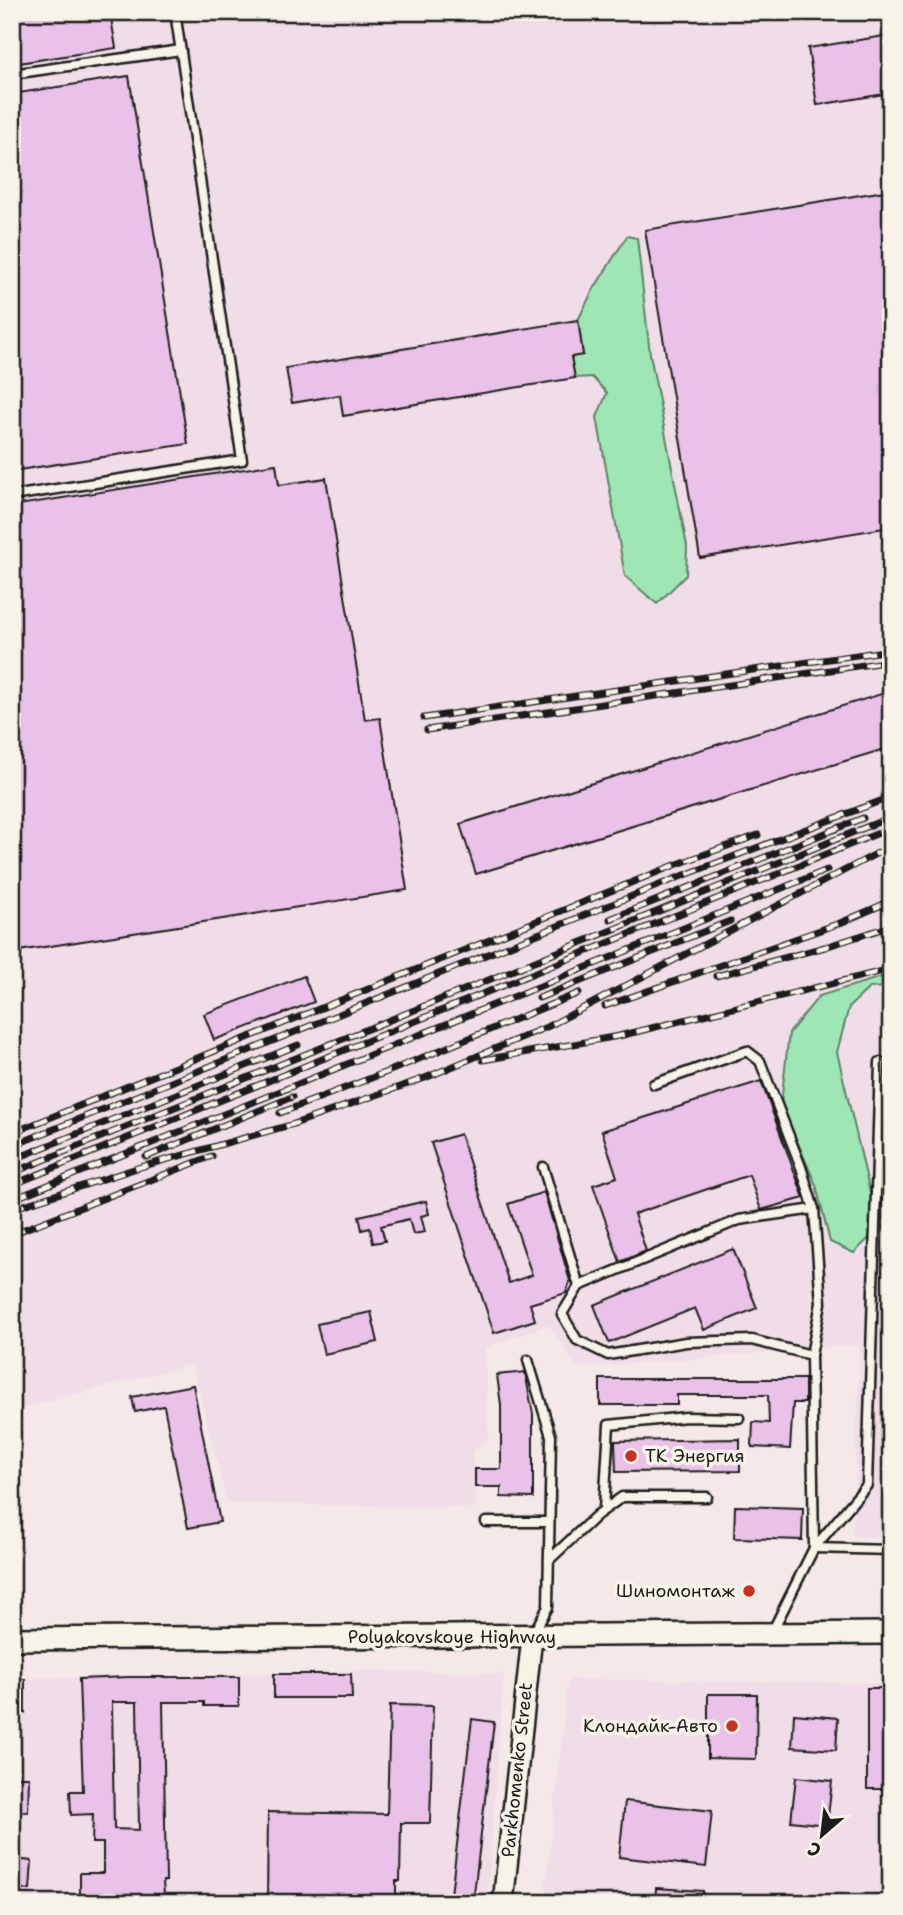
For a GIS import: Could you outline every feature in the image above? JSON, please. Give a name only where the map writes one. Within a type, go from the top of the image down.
[{"type":"main road","name":"Polyakovskoye Highway","points":[[12,1639],[891,1633]]},
{"type":"street","name":"Parkhomenko Street","points":[[503,1903],[532,1637]]},
{"type":"lane","points":[[12,496],[242,460],[175,12]]},
{"type":"lane","points":[[12,74],[181,50]]},
{"type":"lane","points":[[654,1084],[747,1051],[760,1060],[801,1167],[814,1209],[821,1303],[811,1355],[814,1548]]},
{"type":"lane","points":[[771,1634],[814,1548],[867,1485],[880,1062]]},
{"type":"lane","points":[[543,1167],[579,1286]]},
{"type":"lane","points":[[811,1355],[752,1340],[686,1342],[608,1355],[577,1340],[562,1314],[579,1286],[739,1220],[814,1209]]},
{"type":"lane","points":[[528,1360],[551,1436],[548,1607],[532,1637]]},
{"type":"lane","points":[[604,1509],[608,1425],[686,1417],[738,1418]]},
{"type":"lane","points":[[548,1560],[604,1509],[622,1497],[707,1497]]},
{"type":"lane","points":[[486,1522],[550,1522]]},
{"type":"lane","points":[[814,1548],[891,1550]]},
{"type":"shaded area","points":[[12,12],[891,12],[891,1537],[853,1537],[860,1345],[578,1368],[548,1325],[485,1348],[489,1440],[472,1452],[476,1508],[227,1503],[192,1364],[12,1411]]},
{"type":"shaded area","points":[[369,1670],[504,1674],[487,1903],[12,1903],[12,1678]]},
{"type":"shaded area","points":[[568,1679],[891,1683],[891,1903],[544,1903]]},
{"type":"green space","points":[[627,236],[637,238],[650,354],[687,546],[686,575],[657,604],[625,576],[597,417],[607,393],[592,377],[575,378],[571,357],[583,355],[578,320]]},
{"type":"green space","points":[[891,974],[891,987],[869,988],[849,1007],[837,1052],[872,1201],[871,1236],[854,1253],[830,1242],[816,1185],[781,1104],[789,1033],[819,996]]},
{"type":"building","points":[[12,12],[110,12],[116,48],[12,64]]},
{"type":"building","points":[[891,35],[891,93],[817,105],[808,48]]},
{"type":"building","points":[[129,76],[188,444],[12,471],[12,94]]},
{"type":"building","points":[[891,190],[891,527],[700,558],[645,230]]},
{"type":"building","points":[[578,320],[583,355],[571,357],[575,378],[343,416],[340,395],[292,403],[286,368]]},
{"type":"building","points":[[276,464],[279,485],[326,478],[365,720],[380,718],[407,890],[12,952],[12,506]]},
{"type":"building","points":[[891,691],[891,747],[476,874],[460,824]]},
{"type":"building","points":[[304,976],[314,1002],[214,1040],[204,1014]]},
{"type":"building","points":[[761,1081],[804,1198],[761,1210],[749,1175],[634,1214],[646,1251],[620,1262],[593,1185],[617,1177],[602,1131]]},
{"type":"building","points":[[460,1134],[509,1283],[532,1275],[508,1204],[544,1192],[570,1281],[566,1293],[530,1304],[535,1320],[494,1333],[431,1143]]},
{"type":"building","points":[[426,1201],[429,1214],[421,1216],[425,1232],[413,1234],[409,1219],[381,1226],[385,1241],[373,1243],[370,1228],[362,1230],[359,1216]]},
{"type":"building","points":[[733,1249],[757,1308],[704,1330],[695,1308],[609,1343],[594,1305]]},
{"type":"building","points":[[371,1312],[378,1342],[324,1354],[317,1324]]},
{"type":"building","points":[[525,1372],[533,1414],[533,1498],[501,1497],[501,1487],[475,1487],[475,1469],[501,1469],[501,1405],[497,1375]]},
{"type":"building","points":[[600,1379],[805,1379],[805,1403],[793,1403],[790,1449],[752,1447],[753,1422],[769,1423],[768,1395],[677,1395],[677,1405],[600,1405]]},
{"type":"building","points":[[193,1385],[220,1522],[188,1528],[164,1406],[135,1412],[132,1397]]},
{"type":"building","points":[[740,1439],[740,1471],[616,1472],[615,1441]]},
{"type":"building","points":[[735,1506],[803,1508],[802,1540],[734,1538]]},
{"type":"building","points":[[274,1674],[351,1674],[352,1698],[274,1698]]},
{"type":"building","points":[[239,1677],[239,1706],[204,1706],[204,1702],[163,1702],[164,1895],[80,1897],[80,1873],[103,1873],[103,1843],[92,1843],[93,1814],[71,1815],[70,1791],[83,1791],[79,1679]],"holes":[[[112,1702],[137,1702],[139,1830],[114,1829]]]},
{"type":"building","points":[[12,1679],[25,1679],[25,1713],[12,1713]]},
{"type":"building","points":[[867,1688],[891,1688],[891,1789],[867,1789]]},
{"type":"building","name":"Клондайк-Авто","points":[[708,1694],[757,1694],[756,1759],[708,1758]]},
{"type":"building","points":[[390,1705],[433,1706],[430,1823],[401,1823],[400,1881],[396,1881],[396,1903],[267,1903],[268,1812],[387,1814]]},
{"type":"building","points":[[794,1714],[838,1718],[836,1750],[792,1747]]},
{"type":"building","points":[[472,1719],[494,1722],[473,1903],[450,1903]]},
{"type":"building","points":[[12,1777],[29,1777],[28,1812],[12,1811]]},
{"type":"building","points":[[796,1777],[832,1781],[827,1825],[791,1821]]},
{"type":"building","points":[[625,1801],[712,1811],[706,1867],[619,1857]]},
{"type":"building","points":[[12,1859],[32,1861],[30,1890],[12,1889]]},
{"type":"building","points":[[656,1888],[703,1891],[702,1903],[655,1903]]},
{"type":"railway","points":[[424,718],[891,650]]},
{"type":"railway","points":[[427,730],[891,661]]},
{"type":"railway","points":[[12,1146],[677,878],[891,797]]},
{"type":"railway","points":[[12,1173],[891,817]]},
{"type":"railway","points":[[610,919],[863,818]]},
{"type":"railway","points":[[12,1185],[891,828]]},
{"type":"railway","points":[[12,1133],[675,865],[758,835]]},
{"type":"railway","points":[[12,1209],[137,1168],[294,1124],[425,1078],[549,1026],[891,846]]},
{"type":"railway","points":[[16,1198],[827,870]]},
{"type":"railway","points":[[605,1006],[840,923],[891,901]]},
{"type":"railway","points":[[539,998],[730,921]]},
{"type":"railway","points":[[716,976],[891,926]]},
{"type":"railway","points":[[483,1060],[619,1036],[891,969]]},
{"type":"railway","points":[[280,1113],[579,993]]},
{"type":"railway","points":[[12,1160],[298,1045]]},
{"type":"railway","points":[[146,1157],[292,1097]]},
{"type":"railway","points":[[12,1234],[212,1156]]},
{"type":"place","name":"ТК Энергия","points":[[631,1456]]},
{"type":"place","name":"Шиномонтаж","points":[[749,1591]]},
{"type":"place","name":"Клондайк-Авто","points":[[732,1726]]}]
